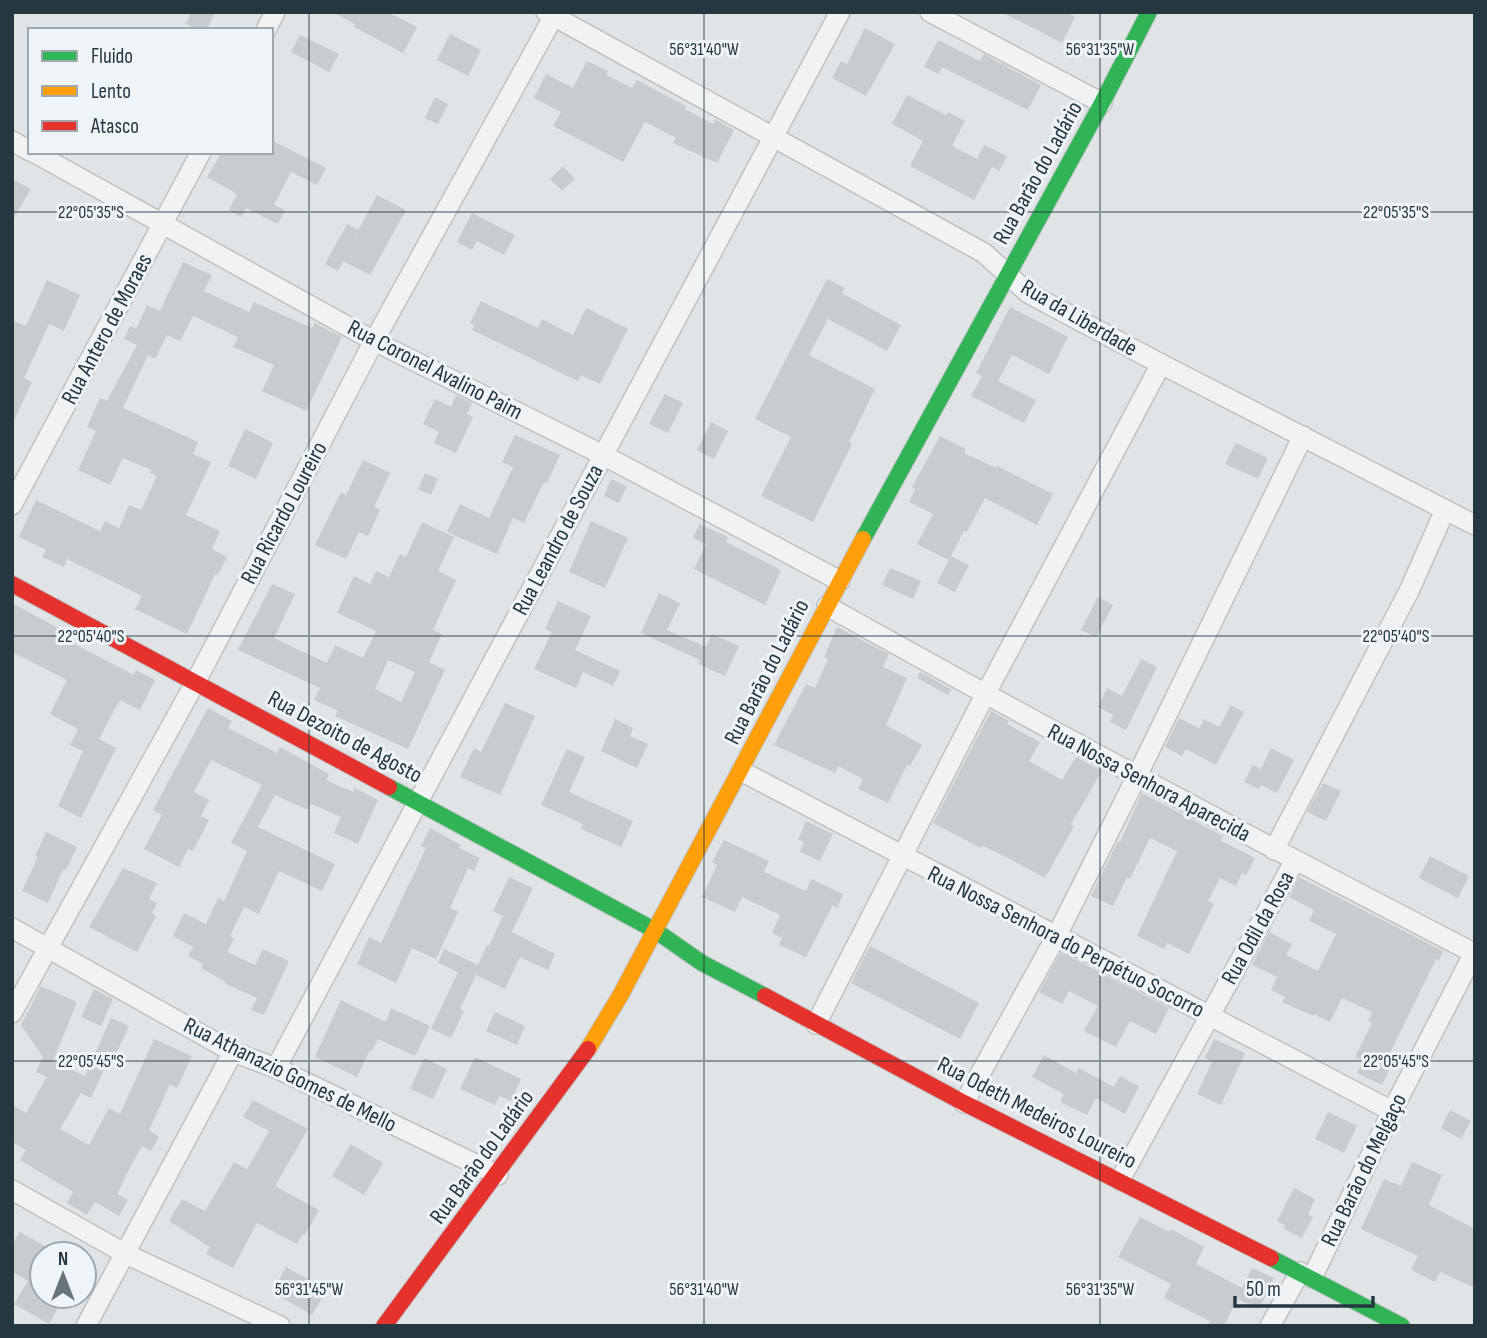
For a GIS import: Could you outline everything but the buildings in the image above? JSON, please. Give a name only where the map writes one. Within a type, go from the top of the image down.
[{"type":"street","points":[[267,28],[275,12]]},
{"type":"street","name":"Rua Leandro de Souza","points":[[276,1068],[840,12]]},
{"type":"street","points":[[930,12],[1102,103]]},
{"type":"street","name":"Rua Barão do Ladário","points":[[384,1326],[578,1066],[656,932],[840,581],[1102,103],[1149,12]]},
{"type":"street","name":"Rua da Liberdade","points":[[552,14],[984,253],[1028,293],[1475,525]]},
{"type":"street","name":"Rua Ricardo Loureiro","points":[[12,1013],[195,683],[374,341],[552,14]]},
{"type":"street","name":"Rua Coronel Avalino Paim","points":[[12,141],[28,149]]},
{"type":"street","name":"Rua Coronel Avalino Paim","points":[[36,154],[374,341],[603,455],[840,581]]},
{"type":"street","name":"Rua Antero de Moraes","points":[[12,505],[200,154]]},
{"type":"street","points":[[816,1024],[985,695],[1161,364]]},
{"type":"street","points":[[964,1103],[1057,935],[1303,436]]},
{"type":"street","points":[[1274,850],[1410,589],[1445,510]]},
{"type":"street","name":"Rua Dezoito de Agosto","points":[[12,584],[656,932]]},
{"type":"street","name":"Rua Nossa Senhora Aparecida","points":[[827,606],[985,695],[1274,850],[1474,952]]},
{"type":"street","name":"Rua Nossa Senhora do Perpétuo Socorro","points":[[741,771],[1392,1111]]},
{"type":"street","name":"Rua Odil da Rosa","points":[[1120,1180],[1295,860]]},
{"type":"street","name":"Rua Athanazio Gomes de Mello","points":[[12,928],[233,1052],[276,1068],[498,1175]]},
{"type":"street","name":"Rua Odeth Medeiros Loureiro","points":[[656,932],[702,963],[964,1103],[1120,1180],[1402,1326]]},
{"type":"street","name":"Rua Barão do Melgaço","points":[[1270,1326],[1306,1275],[1474,952]]},
{"type":"street","points":[[86,1326],[233,1052]]},
{"type":"street","points":[[12,1190],[126,1254],[280,1326]]},
{"type":"traffic: fast","points":[[863,539],[1149,12]]},
{"type":"traffic: fast","points":[[389,787],[656,931],[702,963],[765,996]]},
{"type":"traffic: fast","points":[[1271,1258],[1402,1326]]},
{"type":"traffic: slow","points":[[588,1049],[620,996],[863,539]]},
{"type":"traffic: jam","points":[[12,584],[389,787]]},
{"type":"traffic: jam","points":[[765,996],[964,1103],[1271,1258]]},
{"type":"traffic: jam","points":[[384,1326],[588,1049]]}]
